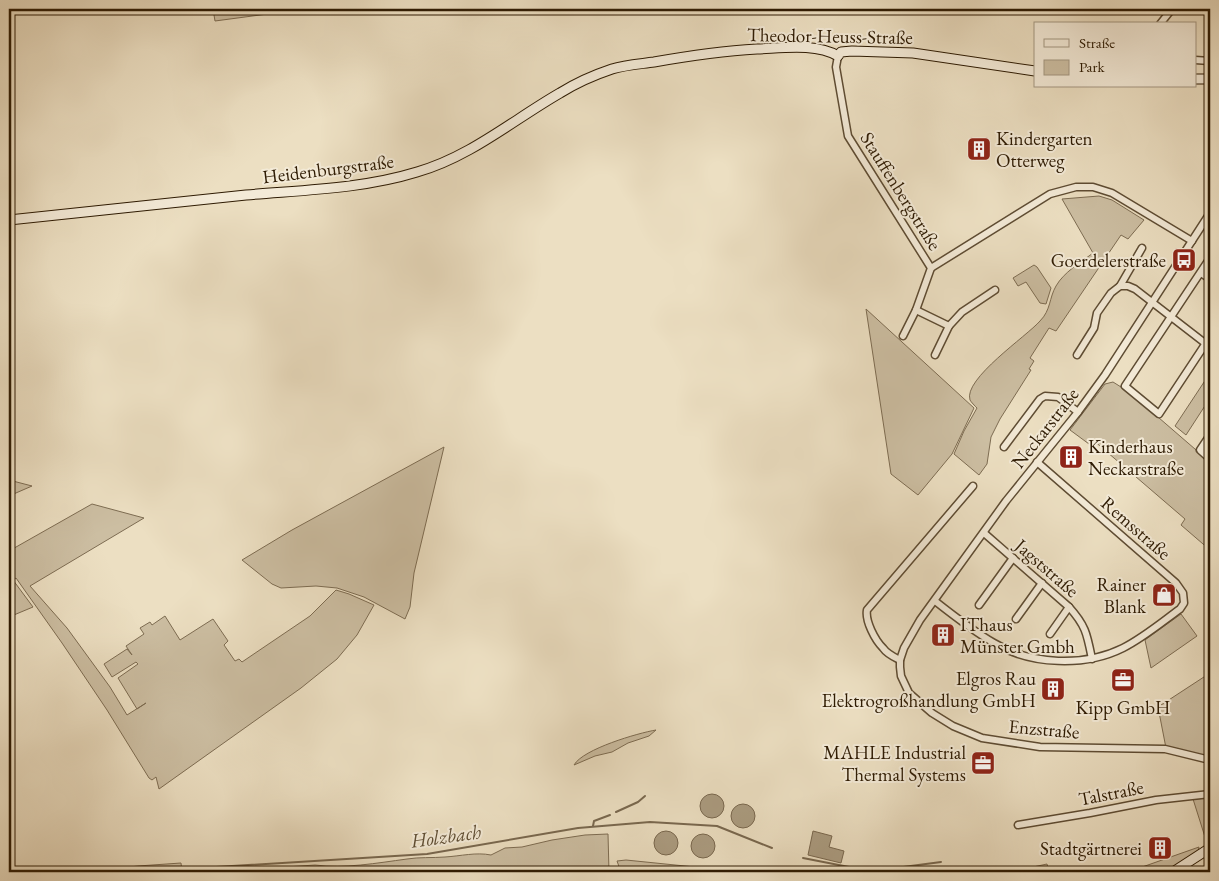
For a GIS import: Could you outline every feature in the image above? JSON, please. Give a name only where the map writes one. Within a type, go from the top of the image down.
[{"type":"street","points":[[1162,22],[1172,9]]},
{"type":"street","name":"Theodor-Heuss-Straße","points":[[624,66],[717,53],[763,49],[820,49],[830,51],[838,56],[841,52],[852,51],[913,53],[1034,71]]},
{"type":"street","name":"Stauffenbergstraße","points":[[838,56],[836,67],[848,136],[931,268],[916,310],[902,336]]},
{"type":"street","points":[[1196,60],[1210,61]]},
{"type":"street","name":"Heidenburgstraße","points":[[9,220],[326,188],[403,176],[457,157],[561,92],[605,72],[624,66]]},
{"type":"street","points":[[1196,79],[1210,79]]},
{"type":"street","points":[[931,268],[1050,194],[1076,187],[1093,187],[1112,193],[1192,241]]},
{"type":"street","name":"Neckarstraße","points":[[900,660],[909,638],[984,532],[1106,375],[1210,213]]},
{"type":"street","points":[[1077,355],[1094,328],[1097,313],[1111,293],[1120,286],[1142,248]]},
{"type":"street","points":[[1120,286],[1135,288],[1154,302],[1171,316],[1208,345],[1159,414],[1125,386],[1171,316],[1200,274],[1210,258]]},
{"type":"street","points":[[1200,274],[1210,280]]},
{"type":"street","points":[[935,355],[949,326],[962,312],[996,290]]},
{"type":"street","points":[[916,310],[949,326]]},
{"type":"street","points":[[1004,447],[1040,399],[1045,396],[1058,397],[1078,412]]},
{"type":"street","points":[[1210,435],[1200,450],[1210,459]]},
{"type":"street","name":"Remsstraße","points":[[1037,462],[1170,577],[1183,593],[1184,603],[1180,609],[1125,647],[1092,659]]},
{"type":"street","points":[[900,660],[883,648],[876,639],[866,615],[867,610],[972,486]]},
{"type":"street","name":"Jagststraße","points":[[984,532],[1069,607],[1081,620],[1086,629],[1092,659]]},
{"type":"street","points":[[980,605],[1013,558]]},
{"type":"street","points":[[1016,619],[1042,583]]},
{"type":"street","points":[[935,601],[967,626],[996,644],[1013,651],[1027,656],[1047,659],[1073,661],[1092,659]]},
{"type":"street","points":[[1050,634],[1069,607]]},
{"type":"street","name":"Enzstraße","points":[[900,660],[901,676],[909,693],[932,713],[953,726],[982,738],[1040,747],[1165,750],[1210,760]]},
{"type":"street","name":"Talstraße","points":[[1018,825],[1156,800],[1210,794]]},
{"type":"street","points":[[1173,872],[1210,848]]},
{"type":"green space","points":[[213,9],[274,9],[275,13],[215,21]]},
{"type":"green space","points":[[1099,196],[1112,200],[1144,220],[1128,239],[1121,235],[1056,331],[1049,328],[1030,358],[1034,361],[1029,369],[1031,370],[991,437],[987,464],[979,475],[954,454],[977,408],[970,400],[970,391],[976,381],[998,358],[1044,317],[1054,290],[1063,276],[1093,253],[1062,199]]},
{"type":"green space","points":[[1034,265],[1051,288],[1046,304],[1040,303],[1026,282],[1018,286],[1013,278]]},
{"type":"green space","points":[[866,309],[974,408],[952,454],[918,495],[891,474]]},
{"type":"green space","points":[[1210,373],[1210,398],[1186,435],[1175,426]]},
{"type":"green space","points":[[1113,382],[1129,392],[1210,462],[1210,550],[1181,525],[1185,519],[1093,440],[1089,444],[1070,430],[1105,384]]},
{"type":"green space","points":[[444,447],[414,573],[410,607],[405,619],[364,597],[337,588],[316,586],[281,588],[272,584],[242,560],[292,530]]},
{"type":"green space","points":[[9,480],[32,486],[9,496]]},
{"type":"green space","points":[[92,504],[144,518],[30,586],[67,628],[110,687],[127,715],[137,709],[118,678],[138,664],[136,662],[112,677],[104,664],[127,649],[132,655],[126,646],[144,634],[140,628],[150,622],[152,625],[165,616],[180,640],[213,619],[228,641],[224,645],[235,661],[239,659],[242,662],[310,616],[336,590],[374,605],[357,635],[337,659],[301,688],[159,789],[156,777],[152,780],[149,778],[107,710],[16,578],[13,580],[33,607],[9,617],[9,571],[13,569],[9,562],[9,551]]},
{"type":"green space","points":[[1181,614],[1197,636],[1151,668],[1145,640]]},
{"type":"green space","points":[[1210,673],[1210,757],[1166,748],[1158,707]]},
{"type":"green space","points":[[656,730],[649,736],[628,743],[612,752],[595,756],[574,765],[579,759],[599,748],[637,734]]},
{"type":"green space","points":[[1210,798],[1210,842],[1205,837],[1193,799]]},
{"type":"green space","points":[[608,834],[609,872],[214,872],[315,865],[349,866],[416,858],[474,854],[491,855],[505,848],[522,847],[585,835]]},
{"type":"green space","points":[[1199,847],[1198,851],[1166,872],[1128,872]]},
{"type":"green space","points":[[626,860],[744,872],[621,872],[617,861]]},
{"type":"green space","points":[[181,863],[182,872],[87,872],[138,866]]},
{"type":"green space","points":[[1047,864],[1049,872],[1010,872]]},
{"type":"shaded area","points":[[712,794],[717,795],[723,801],[723,811],[717,817],[712,818],[707,817],[701,811],[700,806],[701,801],[707,795]]},
{"type":"shaded area","points":[[743,804],[748,805],[754,811],[754,821],[748,827],[743,828],[738,827],[732,821],[731,816],[732,811],[738,805]]},
{"type":"shaded area","points":[[666,831],[671,832],[677,838],[677,848],[671,854],[666,855],[661,854],[655,848],[654,843],[655,838],[661,832]]},
{"type":"shaded area","points":[[813,831],[832,836],[829,847],[844,851],[841,863],[808,855]]},
{"type":"shaded area","points":[[703,834],[708,835],[714,841],[714,851],[708,857],[703,858],[698,857],[692,851],[691,846],[692,841],[698,835]]},
{"type":"waterway","points":[[616,812],[638,802],[645,796]]},
{"type":"waterway","points":[[593,826],[594,821],[610,815]]},
{"type":"waterway","name":"Holzbach","points":[[118,872],[427,854],[578,828],[650,822],[717,826],[772,848]]},
{"type":"waterway","points":[[803,858],[849,867],[888,869],[941,862]]},
{"type":"place","name":"Kindergarten Otterweg","points":[[979,149]]},
{"type":"place","name":"Goerdelerstraße","points":[[1184,260]]},
{"type":"place","name":"Kinderhaus Neckarstraße","points":[[1071,457]]},
{"type":"place","name":"Rainer Blank","points":[[1164,595]]},
{"type":"place","name":"IThaus Münster Gmbh","points":[[943,635]]},
{"type":"place","name":"Kipp GmbH","points":[[1123,680]]},
{"type":"place","name":"Elgros Rau Elektrogroßhandlung GmbH","points":[[1053,689]]},
{"type":"place","name":"MAHLE Industrial Thermal Systems","points":[[983,763]]},
{"type":"place","name":"Stadtgärtnerei","points":[[1160,848]]}]
